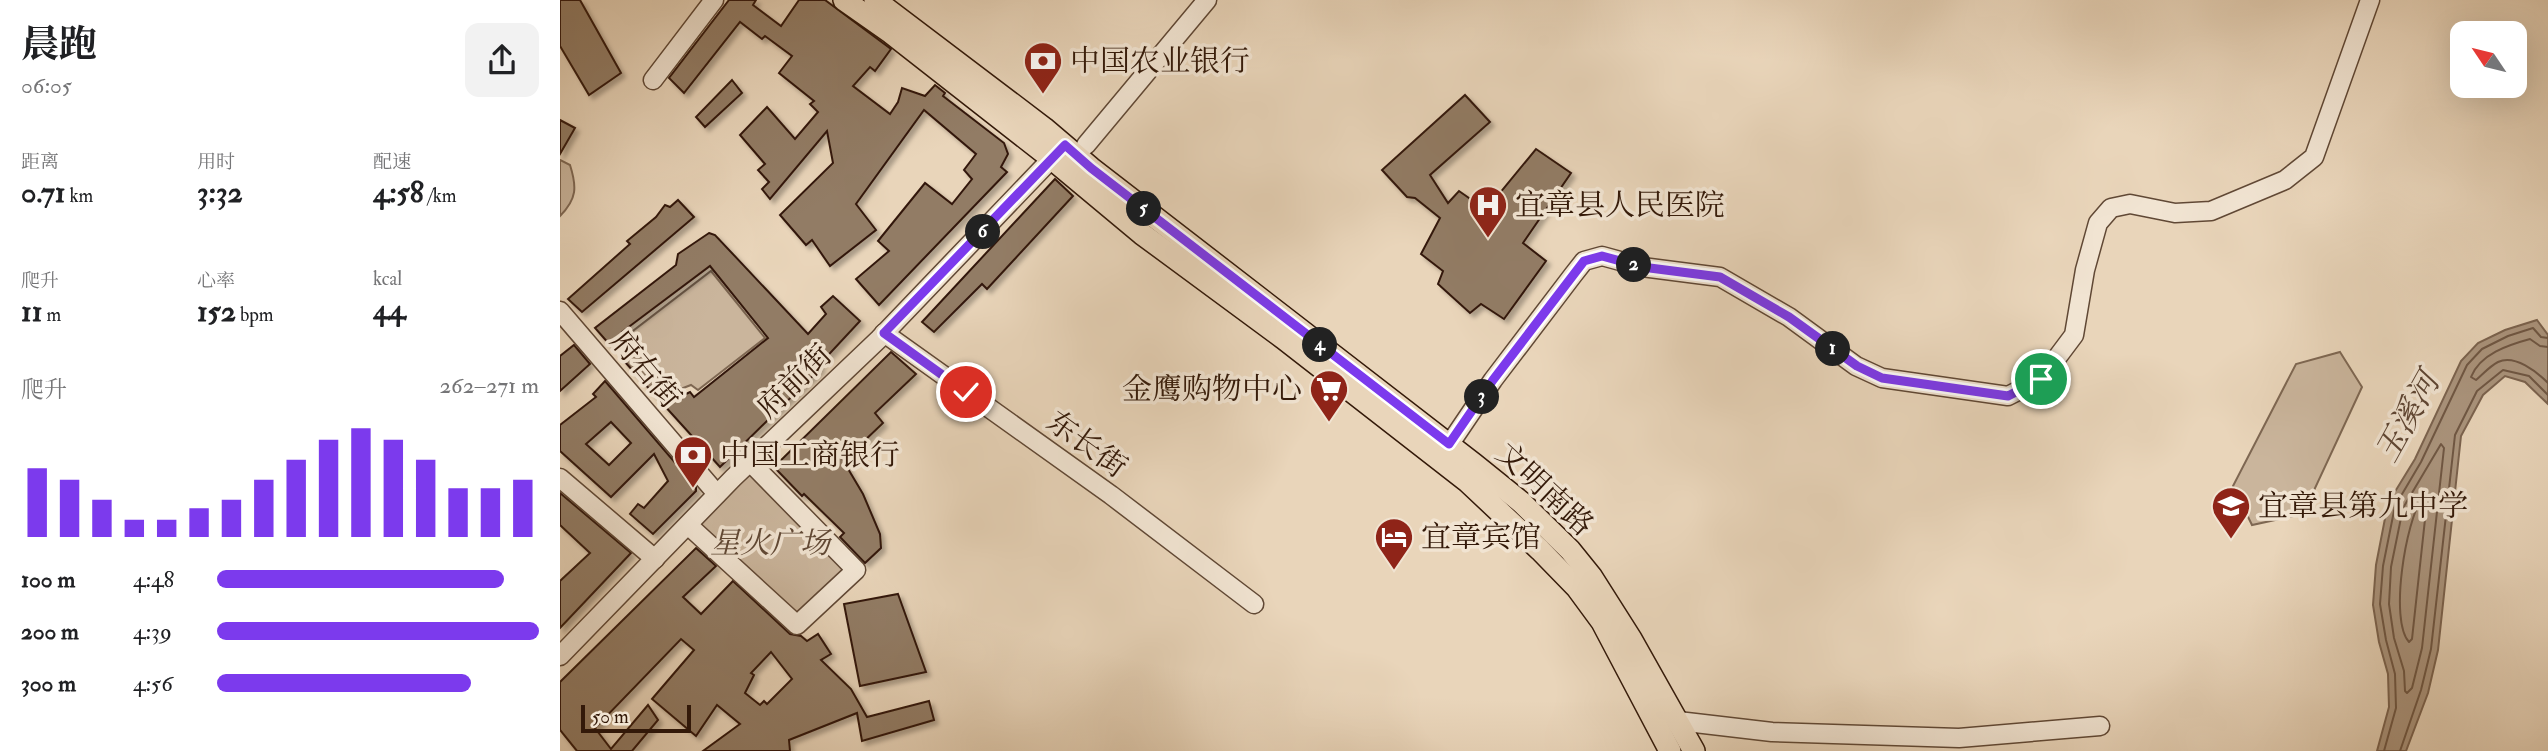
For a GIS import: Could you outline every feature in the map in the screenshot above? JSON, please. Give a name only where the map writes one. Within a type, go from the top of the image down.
[{"type":"main road","points":[[844,0],[1067,150]]},
{"type":"main road","points":[[874,0],[1067,150],[1142,234],[1283,338],[1468,482],[1577,588],[1602,622],[1670,751]]},
{"type":"main road","name":"文明南路","points":[[1067,150],[1521,502],[1570,550],[1591,576],[1632,639],[1693,750]]},
{"type":"street","points":[[653,80],[714,0]]},
{"type":"street","name":"府前街","points":[[560,656],[717,494],[884,333],[1067,150],[1207,0]]},
{"type":"street","points":[[1449,444],[1493,380],[1584,261],[1602,256],[1642,267],[1720,277],[1789,317],[1857,366],[1882,378],[2008,396],[2041,379],[2074,335],[2085,270],[2098,223],[2111,208],[2130,204],[2175,214],[2211,211],[2285,180],[2314,158],[2370,0]]},
{"type":"street","name":"府右街","points":[[560,311],[717,494]]},
{"type":"street","name":"东长街","points":[[884,333],[1111,495],[1254,604]]},
{"type":"street","points":[[688,525],[797,625],[856,570],[750,462]]},
{"type":"street","points":[[560,478],[655,559]]},
{"type":"street","points":[[1678,721],[1772,732],[1959,738],[2100,726]]},
{"type":"green space","points":[[560,160],[570,165],[574,192],[570,204],[560,216]]},
{"type":"green space","points":[[711,271],[765,338],[698,390],[691,385],[678,390],[629,334]]},
{"type":"green space","points":[[2340,352],[2362,387],[2303,514],[2252,525],[2233,486],[2296,364]]},
{"type":"green space","name":"星火广场","points":[[747,471],[846,567],[796,617],[697,521]]},
{"type":"water","points":[[2537,320],[2548,335],[2548,404],[2525,382],[2505,376],[2483,395],[2461,436],[2438,650],[2428,693],[2406,751],[2377,751],[2389,707],[2388,674],[2373,605],[2376,565],[2388,503],[2415,459],[2461,361],[2478,343],[2505,330]]},
{"type":"building","points":[[560,0],[580,0],[621,73],[589,95],[560,46]]},
{"type":"building","points":[[729,0],[756,0],[753,5],[781,26],[799,0],[825,0],[891,49],[875,71],[870,67],[853,86],[890,114],[898,102],[902,88],[925,96],[935,85],[945,93],[943,96],[1004,143],[1008,154],[1001,167],[1007,172],[879,305],[856,279],[889,251],[878,241],[925,183],[952,204],[972,179],[964,170],[976,154],[924,110],[856,204],[876,230],[830,266],[812,240],[806,245],[780,215],[833,163],[827,131],[770,199],[762,189],[769,182],[758,170],[765,164],[740,135],[767,107],[795,139],[818,112],[810,104],[814,101],[779,73],[792,56],[765,36],[762,39],[740,22],[684,93],[669,78]]},
{"type":"building","points":[[732,80],[742,93],[705,127],[696,117]]},
{"type":"building","points":[[1465,95],[1490,122],[1430,175],[1448,203],[1459,191],[1486,210],[1536,149],[1571,173],[1523,243],[1546,261],[1504,319],[1481,304],[1470,313],[1438,284],[1443,271],[1421,254],[1440,218],[1415,198],[1407,197],[1382,170]]},
{"type":"building","points":[[560,120],[575,128],[560,154]]},
{"type":"building","points":[[1055,179],[1073,196],[987,289],[982,284],[934,332],[922,322]]},
{"type":"building","points":[[678,200],[694,217],[582,312],[568,299],[630,244],[627,241],[656,217],[665,205],[670,207]]},
{"type":"building","points":[[709,233],[715,235],[808,334],[826,314],[821,307],[833,296],[860,321],[818,366],[821,368],[720,467],[624,361],[636,348],[680,397],[690,392],[694,397],[768,338],[710,266],[622,332],[610,345],[595,328],[676,265],[678,254]]},
{"type":"building","points":[[574,345],[590,364],[560,391],[560,356]]},
{"type":"building","points":[[891,352],[916,374],[875,413],[883,423],[861,444],[858,441],[841,457],[863,494],[880,534],[881,548],[865,563],[840,537],[844,533],[774,467]]},
{"type":"building","points":[[605,381],[696,487],[696,491],[653,534],[630,514],[638,504],[644,508],[668,481],[654,454],[611,497],[560,451],[560,425],[596,397],[593,394]],"holes":[[[611,422],[631,443],[609,465],[586,444]]]},
{"type":"building","points":[[560,493],[631,553],[560,628],[560,581],[590,553],[560,525]]},
{"type":"building","points":[[696,548],[716,566],[683,597],[701,614],[733,581],[790,634],[801,636],[807,641],[818,634],[831,654],[821,660],[851,689],[867,717],[929,701],[934,720],[862,741],[857,713],[789,740],[790,751],[703,751],[740,724],[717,705],[696,736],[652,699],[694,650],[681,639],[595,728],[611,749],[648,705],[658,720],[632,751],[577,751],[560,730],[560,682]],"holes":[[[771,652],[792,679],[767,704],[764,701],[760,705],[745,693],[754,675],[751,673]]]},
{"type":"building","points":[[898,594],[926,672],[860,686],[844,604]]},
{"type":"place","name":"中国农业银行","points":[[1043,95]]},
{"type":"place","name":"宜章县人民医院","points":[[1488,239]]},
{"type":"place","name":"金鹰购物中心","points":[[1329,423]]},
{"type":"place","name":"中国工商银行","points":[[693,489]]},
{"type":"place","name":"宜章县第九中学","points":[[2231,540]]},
{"type":"place","name":"宜章宾馆","points":[[1394,571]]},
{"type":"route","points":[[966,392],[884,333],[1065,145],[1091,168],[1449,444],[1493,380],[1584,261],[1602,256],[1642,267],[1720,277],[1789,317],[1857,366],[1882,378],[2008,396],[2041,379]]},
{"type":"water label","name":"玉溪河","points":[[2407,417]]}]
